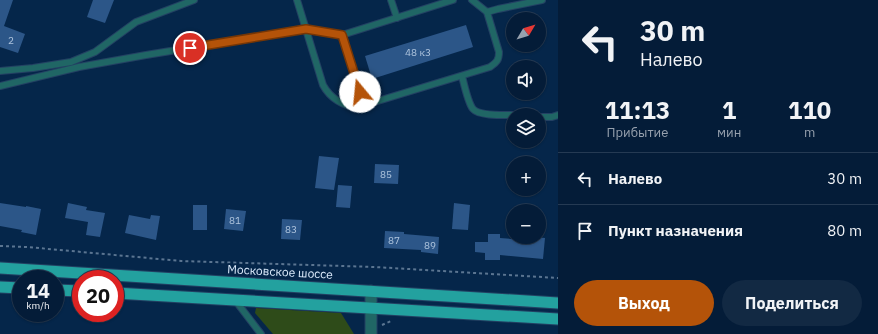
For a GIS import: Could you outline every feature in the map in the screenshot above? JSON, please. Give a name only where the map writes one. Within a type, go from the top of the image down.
[{"type":"main road","name":"Московское шоссе","points":[[0,268],[371,290],[558,303]]},
{"type":"main road","points":[[0,286],[12,287]]},
{"type":"main road","points":[[124,294],[558,319]]},
{"type":"street","points":[[371,290],[371,334]]},
{"type":"lane","points":[[0,71],[71,62],[95,52],[136,22],[194,0]]},
{"type":"lane","points":[[297,0],[326,91],[335,99],[353,107],[364,106],[462,76],[490,67],[496,63],[499,58],[499,52],[487,12],[472,0]]},
{"type":"lane","points":[[391,0],[397,18]]},
{"type":"lane","points":[[0,86],[146,55],[306,29],[342,35],[454,0]]},
{"type":"lane","points":[[487,12],[542,0]]},
{"type":"lane","points":[[342,35],[364,106]]},
{"type":"lane","points":[[462,76],[470,104],[473,109],[483,114],[506,115]]},
{"type":"lane","points":[[546,116],[558,115]]},
{"type":"lane","points":[[235,300],[261,334]]},
{"type":"path","points":[[0,246],[27,247],[181,261],[375,267],[558,278]]},
{"type":"green space","points":[[256,308],[341,313],[354,334],[273,334],[255,313]]},
{"type":"building","points":[[0,0],[13,0],[4,26],[25,34],[18,53],[0,47]]},
{"type":"building","points":[[93,0],[114,0],[105,23],[87,17]]},
{"type":"building","points":[[466,25],[473,47],[372,79],[365,56]]},
{"type":"building","points":[[319,156],[339,158],[334,190],[315,188]]},
{"type":"building","points":[[375,164],[399,165],[398,184],[374,183]]},
{"type":"building","points":[[338,185],[352,186],[350,208],[336,207]]},
{"type":"building","points":[[0,203],[41,209],[36,235],[21,232],[22,230],[0,226]]},
{"type":"building","points":[[68,203],[87,207],[86,210],[105,213],[100,237],[86,235],[88,222],[65,218]]},
{"type":"building","points":[[454,203],[470,205],[468,230],[452,229]]},
{"type":"building","points":[[193,205],[207,205],[207,230],[193,230]]},
{"type":"building","points":[[226,209],[246,211],[243,231],[224,229]]},
{"type":"building","points":[[129,215],[150,219],[151,215],[160,216],[156,240],[125,233]]},
{"type":"building","points":[[282,219],[302,220],[300,240],[281,239]]},
{"type":"building","points":[[385,231],[439,237],[438,254],[421,252],[421,250],[384,248]]},
{"type":"building","points":[[488,234],[500,234],[500,238],[506,239],[506,244],[544,244],[543,259],[500,255],[500,260],[485,260],[485,253],[475,252],[475,242],[488,242]]},
{"type":"route","points":[[190,48],[306,29],[342,35],[360,92]]}]
